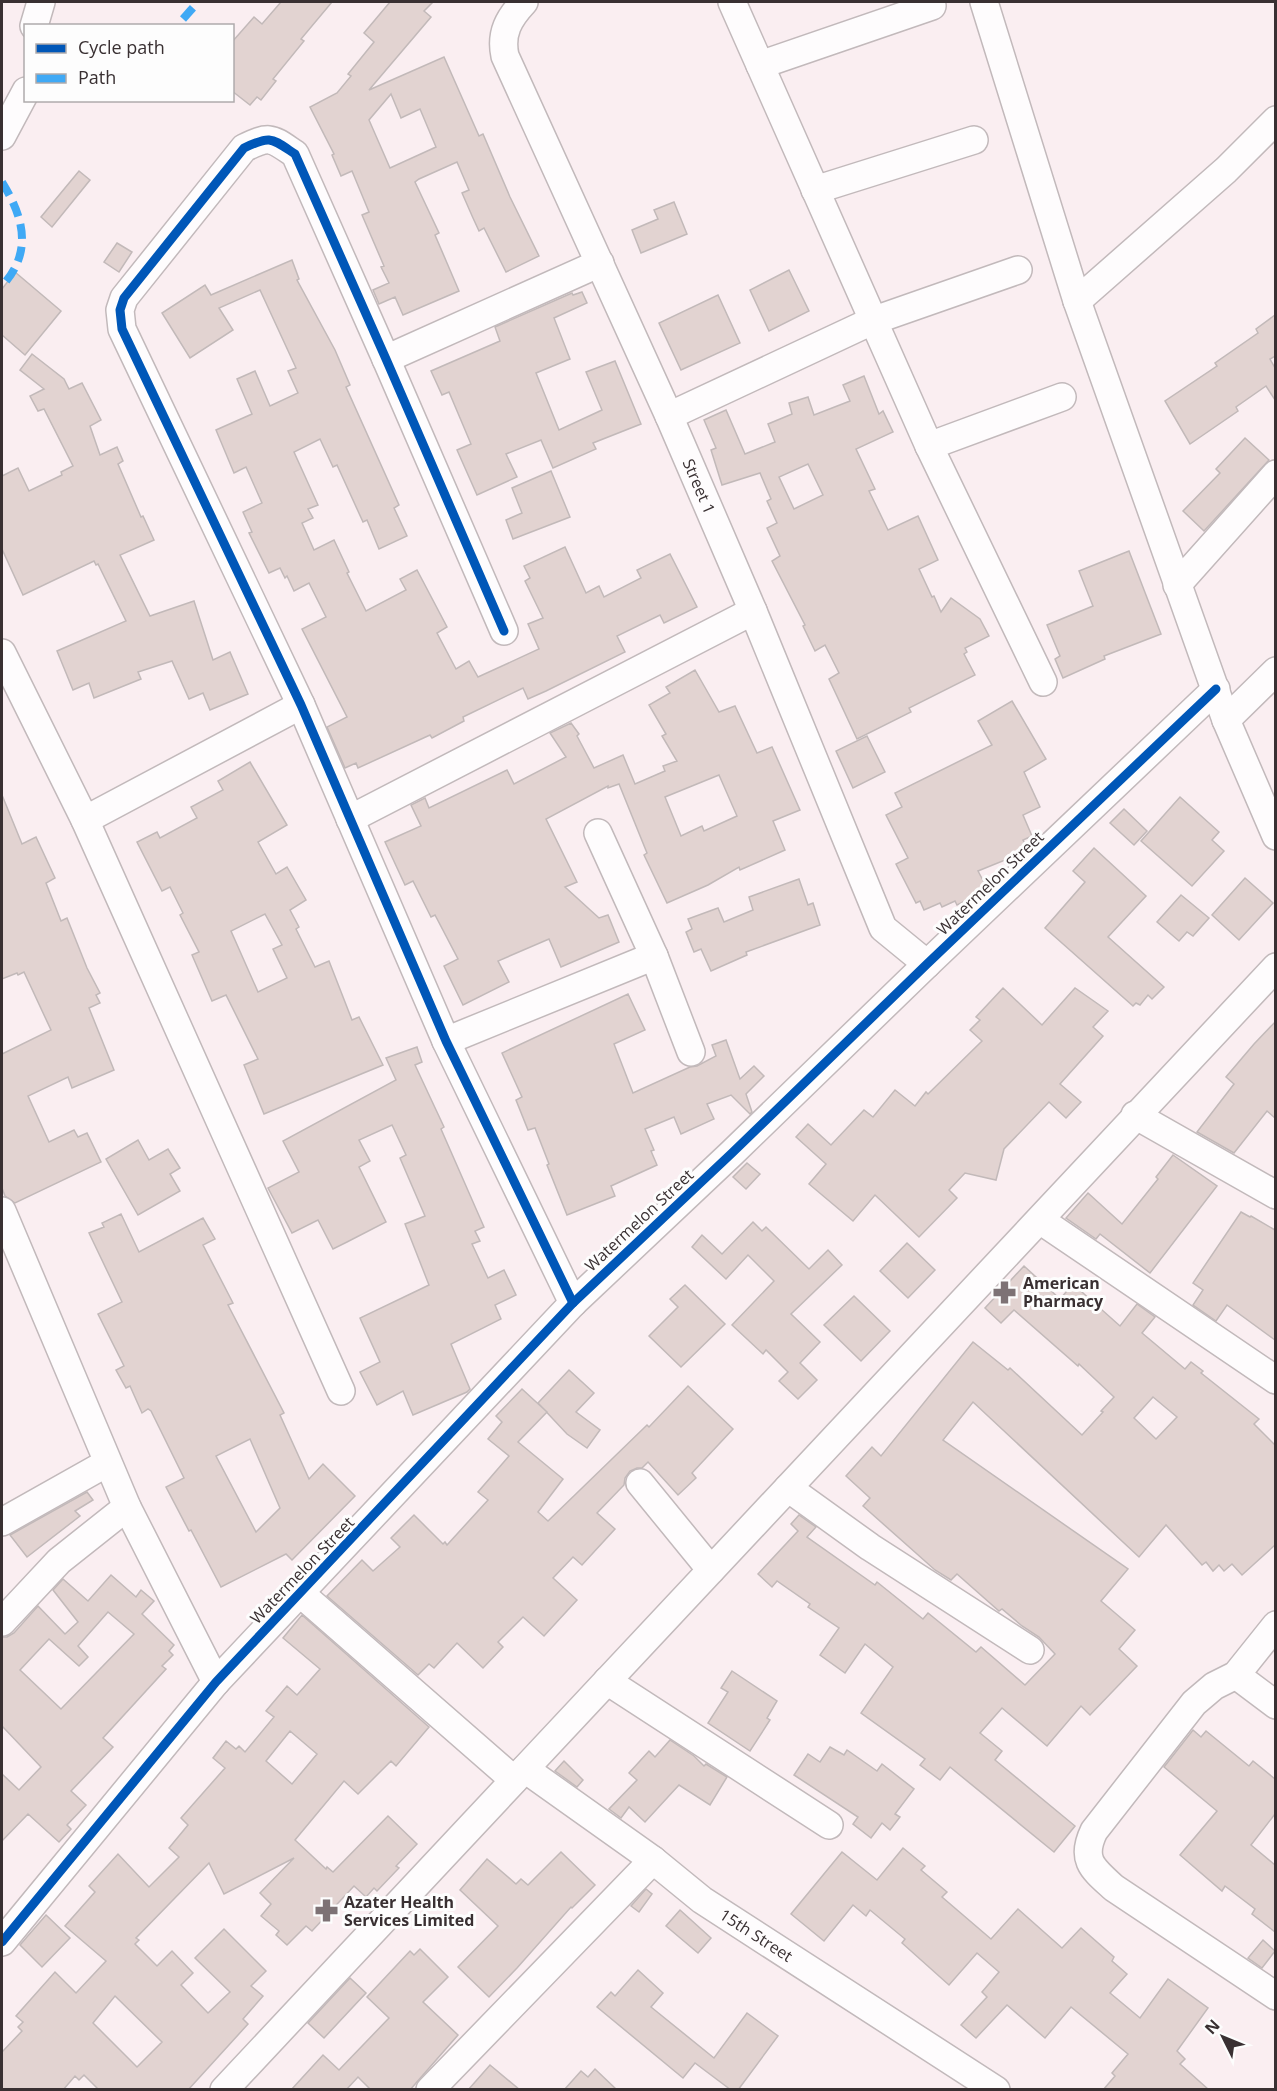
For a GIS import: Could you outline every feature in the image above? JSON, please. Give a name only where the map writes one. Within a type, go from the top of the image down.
[{"type":"street","points":[[35,24],[41,2]]},
{"type":"street","name":"Street 1","points":[[524,2],[510,17],[505,31],[502,45],[505,56],[669,416],[753,611],[883,928],[927,963]]},
{"type":"street","points":[[732,2],[929,446],[1043,682]]},
{"type":"street","points":[[984,2],[1077,301],[1226,720],[1275,836]]},
{"type":"street","points":[[760,65],[932,6]]},
{"type":"street","points":[[2,136],[24,95]]},
{"type":"street","points":[[1077,301],[1226,170],[1275,120]]},
{"type":"street","points":[[504,631],[295,154],[274,141],[263,139],[244,148],[124,298],[120,310],[122,329],[301,705],[446,1041],[573,1303]]},
{"type":"street","points":[[815,190],[974,140]]},
{"type":"street","points":[[386,359],[600,263]]},
{"type":"street","points":[[669,416],[872,321],[1018,270]]},
{"type":"street","points":[[929,446],[1062,397]]},
{"type":"street","points":[[1177,585],[1275,474]]},
{"type":"street","points":[[350,819],[753,611]]},
{"type":"street","points":[[2,654],[85,820],[341,1391]]},
{"type":"street","points":[[1226,720],[1275,670]]},
{"type":"street","name":"Watermelon Street","points":[[2,1942],[216,1682],[573,1303],[1216,689]]},
{"type":"street","points":[[85,820],[301,705]]},
{"type":"street","points":[[598,833],[654,956],[691,1052]]},
{"type":"street","points":[[446,1041],[654,956]]},
{"type":"street","points":[[224,2090],[1275,967]]},
{"type":"street","points":[[1135,1115],[1275,1195]]},
{"type":"street","points":[[2,1211],[107,1463],[216,1682]]},
{"type":"street","points":[[1040,1220],[1275,1380]]},
{"type":"street","points":[[2,1522],[107,1463]]},
{"type":"street","points":[[640,1483],[711,1570]]},
{"type":"street","points":[[788,1488],[870,1547],[1030,1650]]},
{"type":"street","points":[[2,1622],[59,1562],[127,1507]]},
{"type":"street","name":"15th Street","points":[[300,1593],[519,1774],[653,1860],[702,1900],[996,2090]]},
{"type":"street","points":[[1275,1624],[1236,1675],[1214,1686],[1194,1703],[1094,1831],[1087,1852],[1089,1863],[1114,1888],[1275,1996]]},
{"type":"street","points":[[1236,1675],[1275,1705]]},
{"type":"street","points":[[607,1682],[829,1825]]},
{"type":"street","points":[[434,2088],[653,1860]]},
{"type":"building","points":[[281,2],[332,2],[301,39],[304,41],[273,79],[276,81],[261,100],[257,97],[250,105],[234,93],[234,40],[254,17],[262,24]]},
{"type":"building","points":[[390,2],[433,2],[424,11],[431,17],[369,90],[444,57],[479,136],[483,134],[539,256],[506,272],[484,228],[479,231],[473,218],[462,193],[469,190],[457,162],[415,182],[439,233],[435,235],[459,291],[403,315],[395,297],[379,304],[373,290],[389,283],[362,215],[369,212],[352,171],[341,176],[332,155],[334,154],[310,107],[337,93],[351,76],[348,74],[374,42],[364,33]],"holes":[[[391,94],[401,118],[420,109],[436,147],[390,168],[369,120]]]},
{"type":"building","points":[[79,171],[90,180],[52,227],[41,217]]},
{"type":"building","points":[[674,202],[687,234],[641,253],[632,230],[658,219],[654,210]]},
{"type":"building","points":[[117,243],[132,252],[119,272],[104,262]]},
{"type":"building","points":[[292,260],[299,279],[297,280],[335,350],[350,385],[346,387],[399,505],[394,508],[407,536],[379,549],[367,520],[363,522],[337,465],[333,467],[320,439],[294,452],[318,505],[308,509],[313,518],[302,523],[314,550],[334,540],[366,611],[406,590],[400,579],[417,570],[447,627],[437,633],[456,669],[469,661],[478,677],[539,649],[528,624],[543,618],[525,581],[530,578],[524,566],[565,547],[586,593],[599,586],[604,597],[641,578],[637,570],[670,554],[697,607],[664,623],[660,615],[617,636],[625,652],[546,691],[528,699],[523,688],[463,717],[464,721],[432,738],[430,735],[358,768],[356,763],[345,768],[327,727],[347,717],[302,629],[326,617],[309,583],[294,591],[287,576],[285,578],[280,568],[269,573],[249,533],[252,532],[243,512],[262,503],[246,467],[234,473],[216,430],[252,414],[237,379],[255,371],[270,406],[298,393],[288,371],[296,368],[260,290],[219,308],[233,330],[190,358],[162,313],[205,285],[211,295]]},
{"type":"building","points":[[789,270],[809,311],[769,331],[750,290]]},
{"type":"building","points":[[15,272],[61,311],[25,355],[2,335],[2,289]]},
{"type":"building","points":[[582,292],[587,303],[554,318],[570,359],[536,373],[559,430],[602,410],[586,372],[615,361],[641,424],[593,443],[596,449],[553,468],[541,440],[506,454],[517,477],[477,495],[457,450],[471,444],[449,392],[442,395],[431,371],[500,341],[495,327],[572,293],[573,295]]},
{"type":"building","points":[[718,295],[740,343],[681,370],[659,323]]},
{"type":"building","points":[[1275,315],[1275,356],[1270,359],[1275,368],[1275,400],[1266,386],[1236,407],[1238,411],[1190,444],[1165,401],[1217,366],[1215,363],[1258,333],[1256,329]]},
{"type":"building","points":[[32,354],[64,379],[69,389],[82,383],[101,420],[90,426],[100,455],[117,447],[123,461],[118,464],[141,517],[143,516],[154,540],[120,555],[150,616],[194,601],[213,660],[230,652],[248,694],[210,710],[203,693],[189,699],[172,661],[138,672],[141,679],[94,698],[89,683],[73,690],[57,651],[126,621],[98,564],[96,565],[94,561],[23,595],[2,549],[2,476],[18,468],[29,491],[62,475],[61,472],[73,466],[44,409],[38,411],[30,396],[44,389],[20,370]]},
{"type":"building","points":[[864,376],[879,414],[883,411],[893,432],[856,449],[875,489],[869,491],[888,530],[918,516],[938,560],[919,569],[932,597],[934,596],[941,612],[951,598],[980,619],[989,636],[965,648],[967,652],[964,654],[975,675],[909,708],[911,712],[857,739],[829,679],[839,673],[825,645],[815,651],[803,626],[805,625],[772,561],[780,556],[767,528],[777,523],[767,501],[771,499],[760,473],[722,485],[711,450],[716,448],[704,420],[726,410],[745,454],[775,442],[768,424],[792,414],[789,403],[808,397],[814,415],[850,401],[843,385]],"holes":[[[808,464],[823,495],[794,509],[779,477]]]},
{"type":"building","points":[[1245,438],[1269,460],[1204,531],[1183,511],[1220,473],[1216,469]]},
{"type":"building","points":[[551,471],[570,517],[513,539],[506,520],[522,513],[512,488]]},
{"type":"building","points":[[1129,551],[1161,634],[1104,656],[1105,659],[1063,678],[1055,659],[1060,656],[1047,625],[1093,606],[1079,571]]},
{"type":"building","points":[[695,670],[719,712],[735,706],[757,753],[772,747],[800,810],[773,821],[785,850],[740,870],[739,867],[708,885],[667,903],[644,855],[647,853],[619,784],[608,788],[608,786],[546,819],[577,882],[565,887],[599,918],[608,915],[619,942],[561,967],[549,939],[498,961],[509,982],[463,1005],[444,966],[458,959],[435,915],[431,917],[413,881],[405,885],[385,842],[421,826],[411,805],[425,798],[429,808],[507,770],[514,784],[566,757],[550,733],[571,723],[579,734],[577,736],[594,768],[623,755],[635,784],[665,771],[663,766],[677,761],[662,736],[666,734],[649,705],[670,693],[666,687]],"holes":[[[719,775],[737,816],[704,831],[702,826],[681,836],[665,797]]]},
{"type":"building","points":[[1012,701],[1046,759],[1024,772],[1040,807],[1023,815],[1032,836],[1023,840],[1027,847],[1020,854],[978,871],[986,886],[976,896],[957,905],[955,901],[942,907],[940,903],[924,910],[920,901],[916,903],[896,864],[908,858],[886,815],[902,807],[895,793],[992,745],[978,721]]},
{"type":"building","points":[[867,736],[885,772],[853,788],[836,751]]},
{"type":"building","points":[[250,762],[287,825],[258,842],[276,874],[287,867],[306,900],[290,910],[299,927],[296,929],[315,967],[329,961],[352,1020],[359,1017],[383,1065],[264,1114],[244,1065],[258,1059],[226,995],[212,1001],[192,955],[199,952],[180,915],[183,913],[170,887],[162,891],[137,842],[157,832],[160,838],[197,818],[191,807],[223,790],[218,781]],"holes":[[[265,914],[282,945],[273,949],[287,978],[258,992],[231,931]]]},
{"type":"building","points":[[2,795],[22,844],[36,837],[55,878],[46,883],[61,921],[67,918],[87,968],[100,993],[96,995],[100,1003],[89,1008],[114,1070],[72,1088],[68,1077],[28,1096],[49,1142],[74,1130],[78,1137],[87,1133],[101,1162],[15,1203],[5,1196],[2,1188],[2,1054],[51,1030],[24,972],[2,979]]},
{"type":"building","points":[[1180,797],[1219,832],[1212,840],[1224,851],[1192,886],[1141,841]]},
{"type":"building","points":[[1124,809],[1147,831],[1134,845],[1110,823]]},
{"type":"building","points":[[1094,848],[1146,896],[1108,937],[1164,987],[1152,999],[1148,995],[1140,1005],[1136,1003],[1133,1006],[1045,928],[1085,882],[1073,871]]},
{"type":"building","points":[[1245,878],[1273,903],[1239,940],[1212,915]]},
{"type":"building","points":[[799,879],[808,905],[813,903],[820,925],[746,952],[747,955],[711,971],[701,949],[694,952],[686,932],[692,929],[688,919],[718,908],[724,922],[753,910],[749,897]]},
{"type":"building","points":[[1181,895],[1209,918],[1193,936],[1187,932],[1179,941],[1157,922]]},
{"type":"building","points":[[1003,988],[1042,1025],[1075,988],[1108,1011],[1093,1027],[1103,1036],[1060,1084],[1081,1102],[1066,1118],[1049,1102],[1004,1149],[996,1180],[965,1173],[949,1190],[957,1198],[919,1237],[875,1195],[853,1221],[809,1184],[826,1164],[796,1137],[808,1124],[831,1145],[864,1110],[873,1117],[895,1090],[915,1106],[926,1092],[928,1094],[982,1041],[970,1030],[980,1020],[976,1017]]},
{"type":"building","points":[[628,994],[645,1030],[614,1044],[633,1093],[716,1056],[712,1045],[726,1040],[740,1079],[754,1066],[764,1076],[746,1094],[752,1112],[750,1114],[731,1095],[707,1104],[714,1119],[681,1134],[674,1117],[645,1129],[654,1150],[651,1151],[657,1165],[611,1186],[615,1196],[567,1215],[535,1128],[528,1130],[516,1100],[522,1097],[502,1053]]},
{"type":"building","points":[[1275,1022],[1275,1118],[1267,1111],[1234,1153],[1197,1132],[1234,1084],[1226,1077]]},
{"type":"building","points":[[417,1047],[422,1062],[415,1065],[444,1127],[441,1129],[484,1227],[475,1231],[480,1241],[472,1244],[488,1278],[504,1270],[516,1295],[495,1305],[501,1319],[451,1344],[470,1389],[413,1415],[403,1391],[377,1405],[360,1372],[380,1362],[360,1318],[429,1285],[405,1224],[425,1216],[400,1158],[406,1155],[392,1125],[359,1140],[370,1161],[359,1167],[386,1222],[347,1242],[333,1249],[318,1220],[292,1233],[268,1188],[299,1172],[283,1141],[396,1080],[386,1058]]},
{"type":"building","points":[[138,1140],[149,1160],[168,1149],[180,1168],[170,1174],[180,1191],[138,1215],[106,1159]]},
{"type":"building","points":[[1173,1155],[1217,1186],[1150,1273],[1100,1234],[1096,1239],[1066,1218],[1088,1193],[1122,1224],[1158,1179],[1156,1177]]},
{"type":"building","points":[[747,1163],[760,1174],[746,1189],[733,1177]]},
{"type":"building","points":[[1241,1212],[1275,1230],[1275,1340],[1227,1305],[1216,1321],[1193,1305],[1203,1290],[1193,1283]]},
{"type":"building","points":[[121,1214],[139,1252],[203,1218],[215,1239],[203,1245],[233,1303],[228,1305],[284,1413],[280,1415],[309,1479],[323,1464],[355,1496],[292,1560],[286,1554],[221,1587],[191,1530],[189,1531],[166,1487],[184,1478],[151,1411],[148,1409],[142,1413],[130,1386],[126,1388],[116,1370],[124,1366],[98,1314],[122,1302],[89,1233],[104,1227],[102,1223]],"holes":[[[250,1439],[280,1508],[256,1532],[216,1456]]]},
{"type":"building","points":[[753,1222],[762,1231],[766,1227],[809,1269],[828,1250],[842,1265],[791,1314],[820,1342],[800,1363],[817,1380],[798,1399],[779,1381],[788,1372],[766,1350],[763,1354],[732,1325],[774,1281],[748,1255],[726,1279],[692,1247],[702,1235],[722,1254]]},
{"type":"building","points":[[907,1243],[935,1270],[908,1298],[880,1271]]},
{"type":"building","points":[[1024,1266],[1060,1299],[1073,1284],[1120,1326],[1137,1304],[1155,1317],[1142,1333],[1185,1369],[1191,1362],[1203,1371],[1201,1373],[1259,1419],[1254,1424],[1275,1445],[1275,1545],[1242,1575],[1232,1564],[1224,1571],[1219,1565],[1213,1571],[1206,1562],[1202,1565],[1166,1525],[1139,1557],[973,1402],[943,1440],[1128,1569],[1101,1601],[1135,1630],[1119,1649],[1137,1666],[1090,1715],[1081,1706],[1047,1746],[1002,1708],[980,1733],[1002,1751],[995,1760],[1075,1826],[1054,1852],[950,1767],[940,1780],[920,1765],[925,1759],[861,1713],[893,1667],[865,1644],[845,1673],[820,1655],[839,1628],[808,1607],[810,1604],[777,1581],[772,1587],[758,1574],[798,1531],[791,1524],[799,1515],[816,1527],[807,1537],[875,1585],[877,1582],[923,1619],[928,1613],[976,1652],[981,1647],[1025,1685],[1055,1654],[1039,1637],[1002,1609],[999,1611],[957,1574],[951,1580],[935,1570],[863,1506],[870,1498],[846,1476],[872,1447],[881,1456],[973,1342],[1008,1370],[1010,1368],[1082,1435],[1103,1412],[1101,1411],[1114,1397],[1079,1364],[1078,1366],[1014,1310],[1001,1323],[985,1308]],"holes":[[[1153,1397],[1177,1417],[1156,1439],[1134,1418]]]},
{"type":"building","points":[[685,1285],[725,1324],[681,1367],[649,1336],[678,1307],[670,1299]]},
{"type":"building","points":[[854,1296],[890,1331],[861,1361],[824,1325]]},
{"type":"building","points":[[569,1370],[594,1393],[576,1412],[600,1430],[587,1448],[567,1434],[538,1403]]},
{"type":"building","points":[[688,1386],[733,1429],[692,1473],[696,1478],[678,1495],[648,1462],[642,1468],[630,1471],[625,1478],[624,1485],[597,1513],[615,1529],[582,1565],[573,1557],[553,1578],[577,1600],[544,1636],[523,1617],[498,1642],[503,1647],[483,1668],[457,1643],[434,1668],[429,1664],[418,1675],[327,1596],[362,1560],[373,1571],[400,1547],[391,1538],[414,1515],[443,1544],[445,1542],[447,1545],[488,1500],[478,1492],[509,1456],[488,1439],[502,1422],[496,1416],[522,1389],[547,1412],[518,1442],[563,1479],[538,1512],[548,1521],[647,1425],[649,1427]]},
{"type":"building","points":[[87,1492],[93,1500],[75,1511],[80,1516],[27,1557],[10,1535]]},
{"type":"building","points":[[111,1575],[136,1597],[141,1590],[154,1601],[142,1614],[174,1645],[169,1651],[173,1655],[162,1666],[166,1669],[103,1738],[113,1747],[71,1791],[86,1805],[67,1825],[71,1829],[59,1842],[28,1814],[2,1841],[2,1774],[19,1790],[41,1767],[2,1726],[2,1637],[14,1633],[38,1606],[65,1634],[78,1622],[53,1590],[63,1579],[88,1601]],"holes":[[[108,1612],[134,1634],[61,1709],[20,1670],[49,1639],[79,1666],[88,1657],[78,1646]]]},
{"type":"building","points":[[302,1615],[429,1727],[396,1766],[391,1761],[358,1794],[344,1781],[295,1840],[326,1869],[327,1867],[333,1872],[388,1816],[417,1844],[396,1866],[399,1868],[377,1891],[374,1888],[366,1897],[354,1886],[312,1931],[306,1926],[287,1945],[276,1935],[279,1931],[261,1916],[271,1904],[260,1893],[294,1858],[224,1894],[209,1863],[136,1938],[139,1940],[135,1944],[157,1966],[172,1951],[193,1973],[181,1985],[208,2013],[230,1992],[195,1958],[224,1929],[266,1971],[251,1986],[263,1996],[243,2019],[248,2024],[188,2090],[99,2090],[84,2075],[79,2080],[75,2076],[63,2090],[2,2090],[2,2052],[22,2031],[18,2027],[23,2022],[16,2016],[55,1972],[76,1993],[106,1961],[65,1926],[95,1892],[89,1886],[118,1854],[149,1887],[179,1857],[169,1848],[188,1825],[181,1818],[225,1768],[213,1758],[226,1741],[236,1749],[239,1746],[245,1752],[274,1717],[266,1711],[287,1686],[297,1695],[320,1669],[283,1638]],"holes":[[[290,1731],[317,1754],[292,1784],[266,1761]],[[115,1996],[162,2042],[137,2067],[93,2023]]]},
{"type":"building","points":[[732,1671],[777,1701],[767,1718],[770,1720],[750,1751],[708,1723],[728,1692],[721,1688]]},
{"type":"building","points":[[1193,1730],[1201,1737],[1206,1731],[1249,1766],[1253,1761],[1275,1779],[1275,1814],[1251,1845],[1275,1865],[1275,1932],[1252,1914],[1255,1909],[1225,1886],[1222,1891],[1180,1855],[1217,1811],[1164,1767]]},
{"type":"building","points":[[670,1740],[694,1756],[704,1766],[706,1764],[727,1777],[710,1805],[679,1785],[645,1822],[629,1807],[621,1818],[609,1809],[637,1780],[629,1773],[649,1751],[655,1757]]},
{"type":"building","points":[[830,1747],[844,1755],[847,1750],[877,1771],[882,1764],[914,1789],[895,1814],[900,1817],[890,1830],[882,1823],[871,1838],[853,1824],[858,1817],[794,1775],[808,1754],[820,1762]]},
{"type":"building","points":[[564,1761],[583,1780],[577,1787],[555,1771]]},
{"type":"building","points":[[903,1848],[925,1866],[921,1870],[947,1892],[942,1897],[991,1939],[1018,1909],[1062,1948],[1081,1928],[1114,1957],[1112,1961],[1127,1974],[1110,1993],[1140,2018],[1168,1979],[1208,2008],[1177,2051],[1185,2059],[1180,2064],[1209,2090],[1103,2090],[1115,2076],[1112,2073],[1128,2054],[1071,2007],[1045,2038],[1007,2005],[976,2038],[961,2025],[987,1997],[982,1992],[999,1972],[977,1953],[949,1985],[902,1943],[905,1939],[870,1910],[866,1916],[853,1905],[824,1941],[791,1914],[842,1852],[877,1880]]},
{"type":"building","points":[[561,1852],[595,1885],[571,1907],[489,1997],[458,1967],[498,1926],[460,1890],[487,1859],[516,1884],[521,1879],[528,1885]]},
{"type":"building","points":[[646,1889],[652,1894],[639,1912],[631,1906]]},
{"type":"building","points":[[680,1910],[711,1938],[698,1953],[666,1926]]},
{"type":"building","points":[[46,1915],[70,1938],[42,1967],[20,1945]]},
{"type":"building","points":[[1263,1940],[1275,1951],[1262,1968],[1248,1958]]},
{"type":"building","points":[[420,1949],[448,1977],[423,2002],[458,2035],[410,2090],[371,2090],[358,2077],[346,2090],[291,2090],[323,2055],[339,2070],[389,2018],[367,1997],[410,1951],[414,1955]]},
{"type":"building","points":[[638,1970],[663,1993],[651,2007],[714,2058],[747,2013],[778,2036],[738,2090],[731,2090],[695,2063],[683,2078],[597,2007],[611,1992],[615,1996]]},
{"type":"building","points":[[350,1978],[366,1993],[324,2038],[308,2023]]},
{"type":"building","points":[[490,2065],[520,2090],[468,2090]]},
{"type":"building","points":[[595,2069],[617,2090],[564,2090],[581,2071],[588,2077]]},
{"type":"marked path","points":[[183,19],[198,2]]},
{"type":"marked path","points":[[2,182],[16,209],[22,235],[18,260],[2,286]]},
{"type":"cycle path","points":[[504,631],[295,154],[271,140],[260,141],[244,148],[124,298],[120,310],[122,329],[301,705],[446,1041],[573,1303]]},
{"type":"cycle path","points":[[2,1942],[216,1682],[573,1303],[1216,689]]},
{"type":"place","name":"American Pharmacy","points":[[1005,1292]]},
{"type":"place","name":"Azater Health Services Limited","points":[[326,1911]]}]
